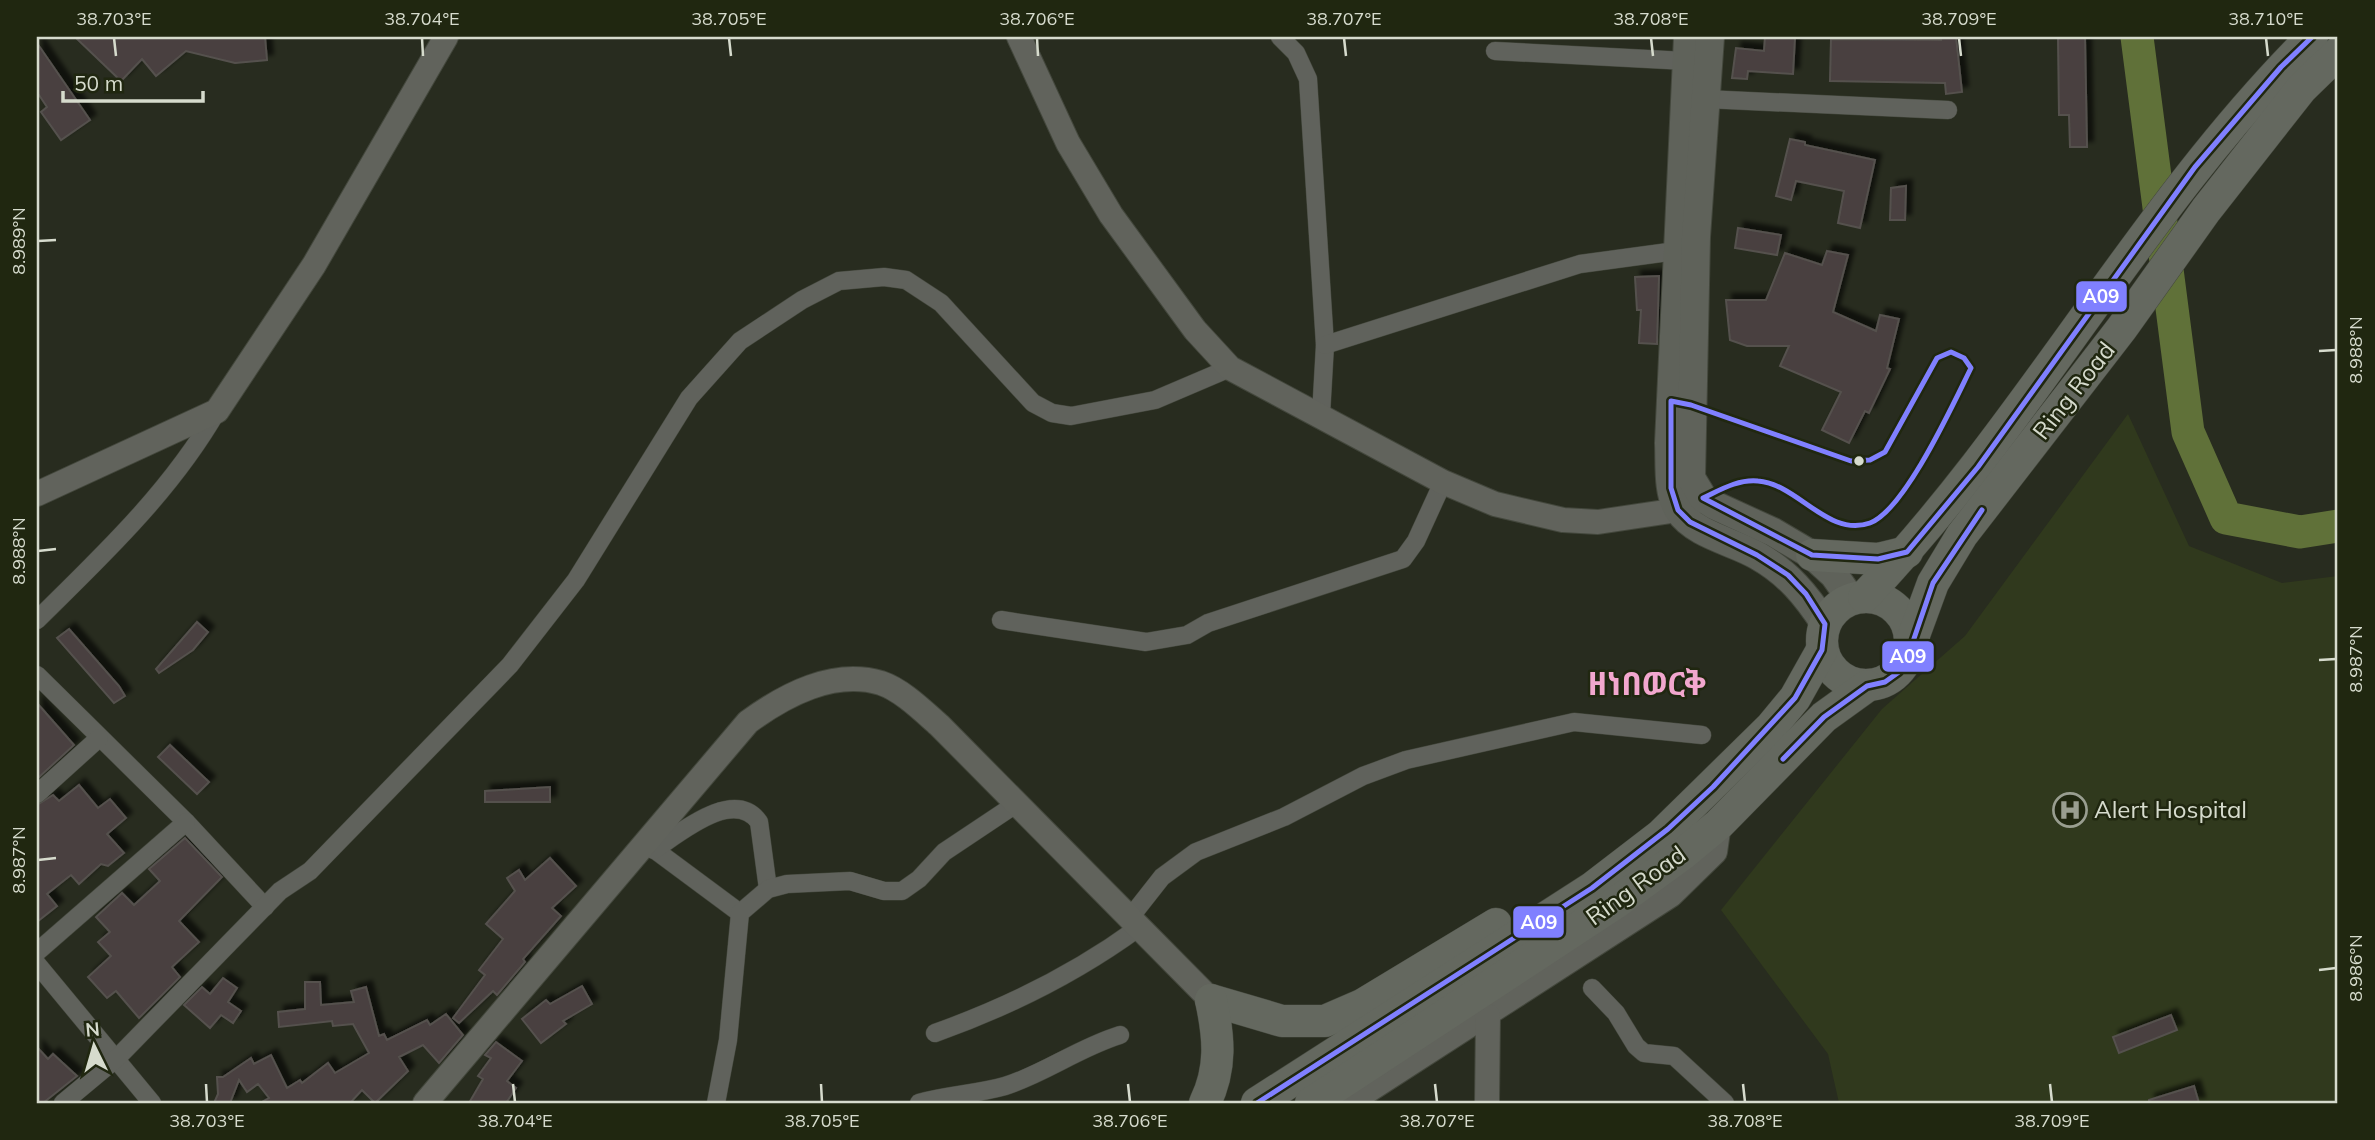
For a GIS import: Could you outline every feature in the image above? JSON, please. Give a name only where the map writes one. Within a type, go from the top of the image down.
[{"type":"highway","name":"Ring Road","points":[[1857,598],[1907,552],[1978,467],[2195,167],[2281,67],[2312,37]]},
{"type":"highway","name":"Ring Road","points":[[1911,643],[1933,583],[1962,535],[2122,328],[2206,210],[2301,89],[2338,53]]},
{"type":"highway","points":[[1812,555],[1878,559],[1907,552]]},
{"type":"highway","points":[[1857,598],[1879,598],[1892,605],[1909,629],[1911,643],[1908,659],[1899,672],[1885,682],[1867,686],[1851,684],[1838,676],[1828,665],[1823,637],[1840,605],[1857,598]]},
{"type":"highway","name":"Ring Road","points":[[1257,1103],[1592,888],[1668,829],[1713,787],[1795,698],[1823,637]]},
{"type":"highway","name":"Ring Road","points":[[1311,1103],[1614,904],[1719,824],[1824,717],[1867,686]]},
{"type":"highway","points":[[1205,1103],[1219,1065],[1218,1031],[1211,1000],[1282,1021],[1325,1021],[1374,998],[1575,875],[1676,799],[1713,787]]},
{"type":"main road","points":[[1710,37],[1696,237],[1690,522],[1757,555],[1788,575],[1806,594],[1823,637]]},
{"type":"main road","points":[[1687,49],[1669,443],[1671,488],[1691,504],[1812,555],[1857,598]]},
{"type":"street","points":[[37,620],[109,548],[194,451],[217,411],[314,265],[446,37]]},
{"type":"street","points":[[1019,37],[1068,143],[1111,215],[1195,330],[1230,368],[1443,482],[1495,504],[1563,520],[1598,522],[1691,504]]},
{"type":"street","points":[[1280,37],[1297,45],[1308,79],[1325,345],[1321,415]]},
{"type":"street","points":[[1495,51],[1687,49]]},
{"type":"street","points":[[1705,99],[1948,110]]},
{"type":"street","points":[[1325,345],[1580,264],[1676,251]]},
{"type":"street","points":[[63,1103],[117,1058],[280,891],[310,870],[510,665],[576,580],[689,398],[740,341],[802,300],[839,281],[884,277],[906,280],[941,303],[1033,403],[1052,413],[1071,416],[1155,400],[1230,368]]},
{"type":"street","points":[[37,494],[217,411]]},
{"type":"street","points":[[1001,620],[1146,642],[1187,635],[1208,623],[1403,559],[1416,541],[1443,482]]},
{"type":"street","points":[[37,676],[186,822],[265,907]]},
{"type":"street","points":[[425,1103],[649,846],[748,722],[779,699],[811,686],[849,681],[882,683],[914,704],[1211,1000]]},
{"type":"street","points":[[935,1033],[1024,999],[1091,961],[1134,924],[1162,877],[1196,852],[1284,817],[1363,776],[1406,760],[1574,722],[1605,723],[1654,733],[1702,735]]},
{"type":"street","points":[[37,794],[99,738]]},
{"type":"street","points":[[716,1103],[731,1014],[740,913],[768,888],[787,884],[849,881],[884,891],[902,891],[919,879],[944,852],[1016,804]]},
{"type":"street","points":[[649,846],[714,813],[740,808],[753,813],[760,822],[768,888]]},
{"type":"street","points":[[37,952],[186,822]]},
{"type":"street","points":[[1349,1103],[1488,1016],[1671,895],[1715,852],[1719,824]]},
{"type":"street","points":[[649,846],[740,913]]},
{"type":"street","points":[[37,964],[152,1103]]},
{"type":"street","points":[[1592,988],[1616,1013],[1636,1046],[1644,1053],[1674,1056],[1725,1103]]},
{"type":"street","points":[[1486,1103],[1488,1016]]},
{"type":"street","points":[[919,1103],[1004,1086],[1095,1043],[1120,1035]]},
{"type":"shaded area","name":"Alert Hospital","points":[[2128,414],[2189,546],[2282,583],[2338,576],[2338,1103],[1839,1103],[1828,1054],[1721,910],[1882,709],[1965,636]]},
{"type":"building","points":[[75,37],[265,37],[267,60],[235,63],[186,51],[156,76],[142,59],[121,81]]},
{"type":"building","points":[[1765,37],[1795,37],[1793,74],[1748,71],[1747,79],[1732,78],[1736,48],[1764,51]]},
{"type":"building","points":[[1940,37],[1956,37],[1962,92],[1946,94],[1945,83],[1830,81],[1831,39],[1941,40]]},
{"type":"building","points":[[2058,37],[2085,37],[2087,147],[2070,147],[2069,115],[2059,115]]},
{"type":"building","points":[[37,43],[90,120],[61,140],[41,112],[47,107],[37,92]]},
{"type":"building","points":[[1790,139],[1805,142],[1805,145],[1875,160],[1860,228],[1838,223],[1844,191],[1796,181],[1791,200],[1776,196]]},
{"type":"building","points":[[1906,186],[1905,220],[1890,220],[1891,188]]},
{"type":"building","points":[[1738,228],[1781,235],[1777,255],[1735,248]]},
{"type":"building","points":[[1827,251],[1848,255],[1833,312],[1876,331],[1880,315],[1899,319],[1887,368],[1890,369],[1869,413],[1865,411],[1849,443],[1822,430],[1841,392],[1780,366],[1789,346],[1747,346],[1730,340],[1726,300],[1766,300],[1785,253],[1822,265]]},
{"type":"building","points":[[1659,276],[1657,344],[1639,343],[1641,310],[1637,310],[1635,277]]},
{"type":"building","points":[[197,622],[208,632],[193,650],[159,673],[156,669]]},
{"type":"building","points":[[69,629],[125,696],[114,703],[57,638]]},
{"type":"building","points":[[37,703],[74,745],[37,779]]},
{"type":"building","points":[[170,745],[209,782],[197,794],[158,757]]},
{"type":"building","points":[[79,785],[98,808],[110,799],[126,818],[107,834],[124,853],[108,866],[101,864],[79,884],[71,875],[47,894],[57,906],[37,922],[37,805],[53,795],[59,801]]},
{"type":"building","points":[[550,787],[550,802],[485,802],[485,791]]},
{"type":"building","points":[[185,838],[222,877],[179,921],[199,942],[172,967],[180,977],[139,1018],[116,991],[107,998],[88,977],[111,956],[98,942],[110,932],[96,917],[122,893],[134,905],[160,881],[149,869]]},
{"type":"building","points":[[550,858],[576,886],[552,908],[561,916],[523,959],[525,962],[497,995],[493,991],[459,1023],[453,1018],[485,975],[479,970],[503,939],[486,924],[515,891],[507,878],[519,870],[525,880]]},
{"type":"building","points":[[223,978],[237,988],[228,1002],[241,1011],[233,1023],[221,1015],[210,1028],[184,1005],[202,987],[210,994]]},
{"type":"building","points":[[305,982],[320,982],[321,1005],[354,1002],[351,991],[366,987],[379,1036],[384,1034],[387,1040],[427,1020],[430,1025],[446,1014],[463,1035],[439,1063],[423,1045],[399,1057],[408,1071],[375,1103],[362,1090],[350,1103],[260,1103],[269,1098],[258,1084],[247,1092],[239,1080],[230,1103],[214,1103],[218,1094],[217,1077],[223,1077],[251,1058],[254,1064],[271,1055],[287,1088],[300,1080],[302,1083],[328,1063],[335,1073],[369,1053],[353,1024],[333,1026],[332,1021],[279,1027],[278,1012],[305,1009]]},
{"type":"building","points":[[582,986],[592,1004],[563,1021],[566,1024],[541,1043],[522,1019],[546,1000],[550,1004]]},
{"type":"building","points":[[2171,1015],[2177,1030],[2119,1053],[2113,1037]]},
{"type":"building","points":[[496,1042],[522,1061],[507,1081],[516,1088],[506,1103],[469,1103],[483,1079],[478,1076],[491,1058],[485,1055]]},
{"type":"building","points":[[37,1047],[48,1059],[53,1054],[77,1076],[43,1103],[37,1103]]},
{"type":"building","points":[[2194,1086],[2199,1103],[2149,1103],[2149,1100]]},
{"type":"waterway","points":[[2137,37],[2188,432],[2226,518],[2300,532],[2338,526]]},
{"type":"transit line","name":"A09","points":[[1257,1103],[1592,888],[1668,829],[1713,787],[1795,698],[1822,650],[1825,624],[1806,594],[1788,575],[1757,555],[1690,522],[1678,510],[1671,488],[1671,401],[1691,405],[1851,461],[1870,460],[1885,452],[1937,358],[1951,352],[1964,358],[1971,368],[1941,429],[1898,498],[1884,514],[1870,523],[1855,526],[1840,523],[1773,484],[1758,481],[1736,483],[1703,498],[1812,555],[1878,559],[1907,552],[1978,467],[2195,167],[2281,67],[2312,37]]},
{"type":"transit line","name":"A09","points":[[1783,759],[1824,717],[1867,686],[1885,682],[1899,672],[1907,659],[1933,583],[1982,510]]},
{"type":"place","name":"Alert Hospital","points":[[2070,810]]},
{"type":"district","name":"ዘነበወርቅ","points":[[1647,684]]}]
